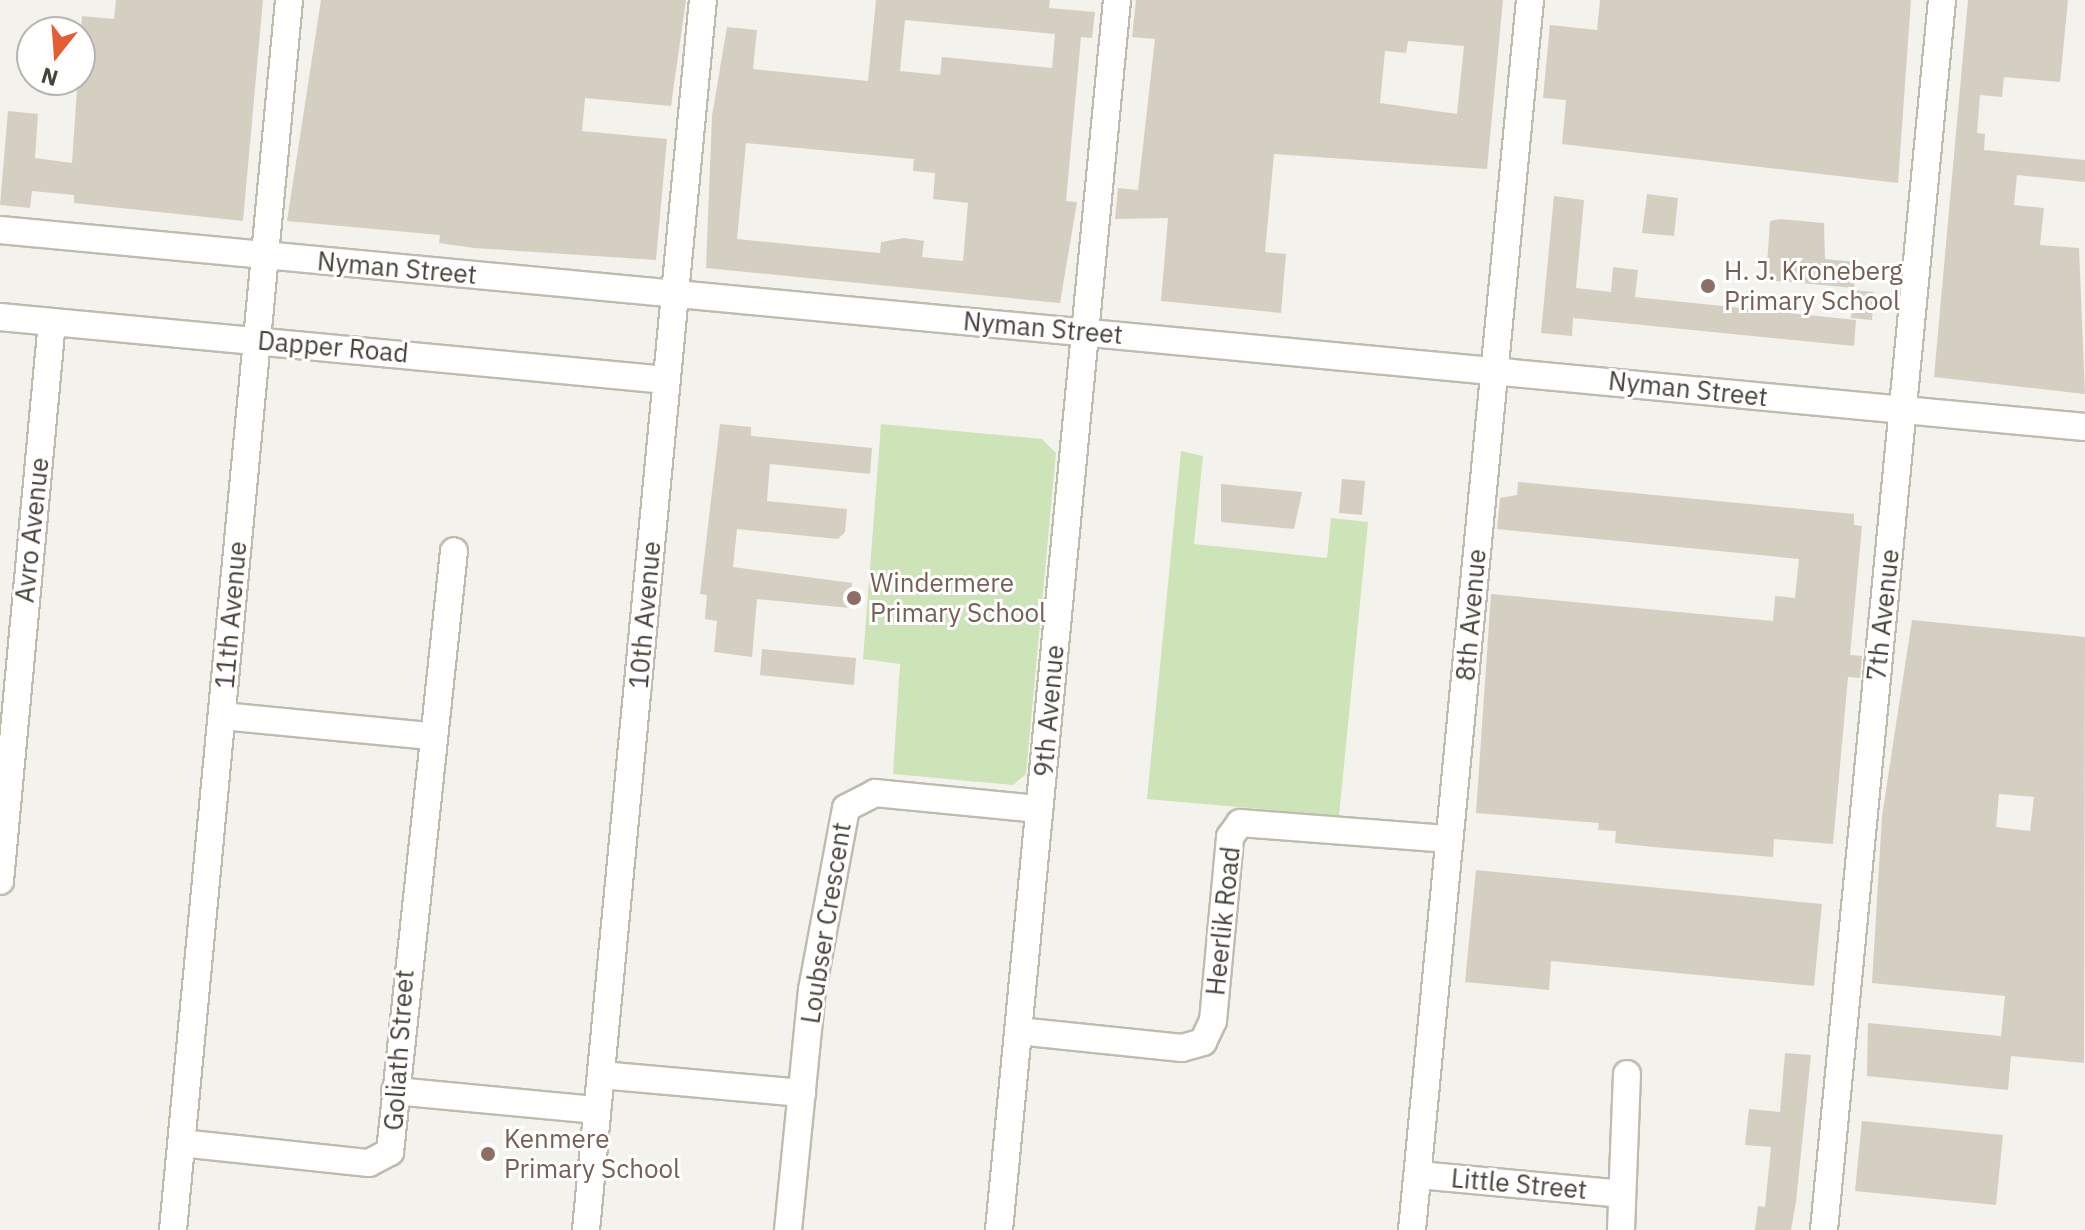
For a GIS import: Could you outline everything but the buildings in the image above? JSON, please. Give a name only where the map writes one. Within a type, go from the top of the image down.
[{"type":"street","name":"11th Avenue","points":[[173,1230],[289,0]]},
{"type":"street","name":"10th Avenue","points":[[586,1230],[703,0]]},
{"type":"street","name":"9th Avenue","points":[[999,1230],[1117,0]]},
{"type":"street","name":"8th Avenue","points":[[1412,1230],[1530,0]]},
{"type":"street","name":"7th Avenue","points":[[1824,1230],[1942,0]]},
{"type":"street","name":"Nyman Street","points":[[0,230],[2085,427]]},
{"type":"street","name":"Dapper Road","points":[[0,317],[666,380]]},
{"type":"street","name":"Avro Avenue","points":[[0,881],[52,322]]},
{"type":"street","name":"Goliath Street","points":[[181,1143],[376,1162],[391,1146],[431,736],[454,551]]},
{"type":"street","points":[[222,716],[431,736]]},
{"type":"street","name":"Loubser Crescent","points":[[788,1230],[812,990],[850,803],[875,793],[1039,809]]},
{"type":"street","name":"Heerlik Road","points":[[1018,1031],[1182,1048],[1203,1042],[1213,1021],[1230,837],[1240,823],[1449,839]]},
{"type":"street","name":"Little Street","points":[[1621,1230],[1627,1074]]},
{"type":"street","points":[[601,1075],[802,1093]]},
{"type":"street","points":[[395,1091],[597,1110]]},
{"type":"street","name":"Little Street","points":[[1418,1175],[1621,1194]]},
{"type":"green space","points":[[881,424],[1042,439],[1056,453],[1026,774],[1013,785],[893,774],[900,664],[863,659]]},
{"type":"green space","points":[[1181,451],[1203,456],[1194,544],[1327,558],[1331,518],[1368,522],[1339,816],[1147,799]]},
{"type":"place","name":"H. J. Kroneberg Primary School","points":[[1708,286]]},
{"type":"place","name":"Windermere Primary School","points":[[854,598]]},
{"type":"place","name":"Kenmere Primary School","points":[[488,1154]]}]
